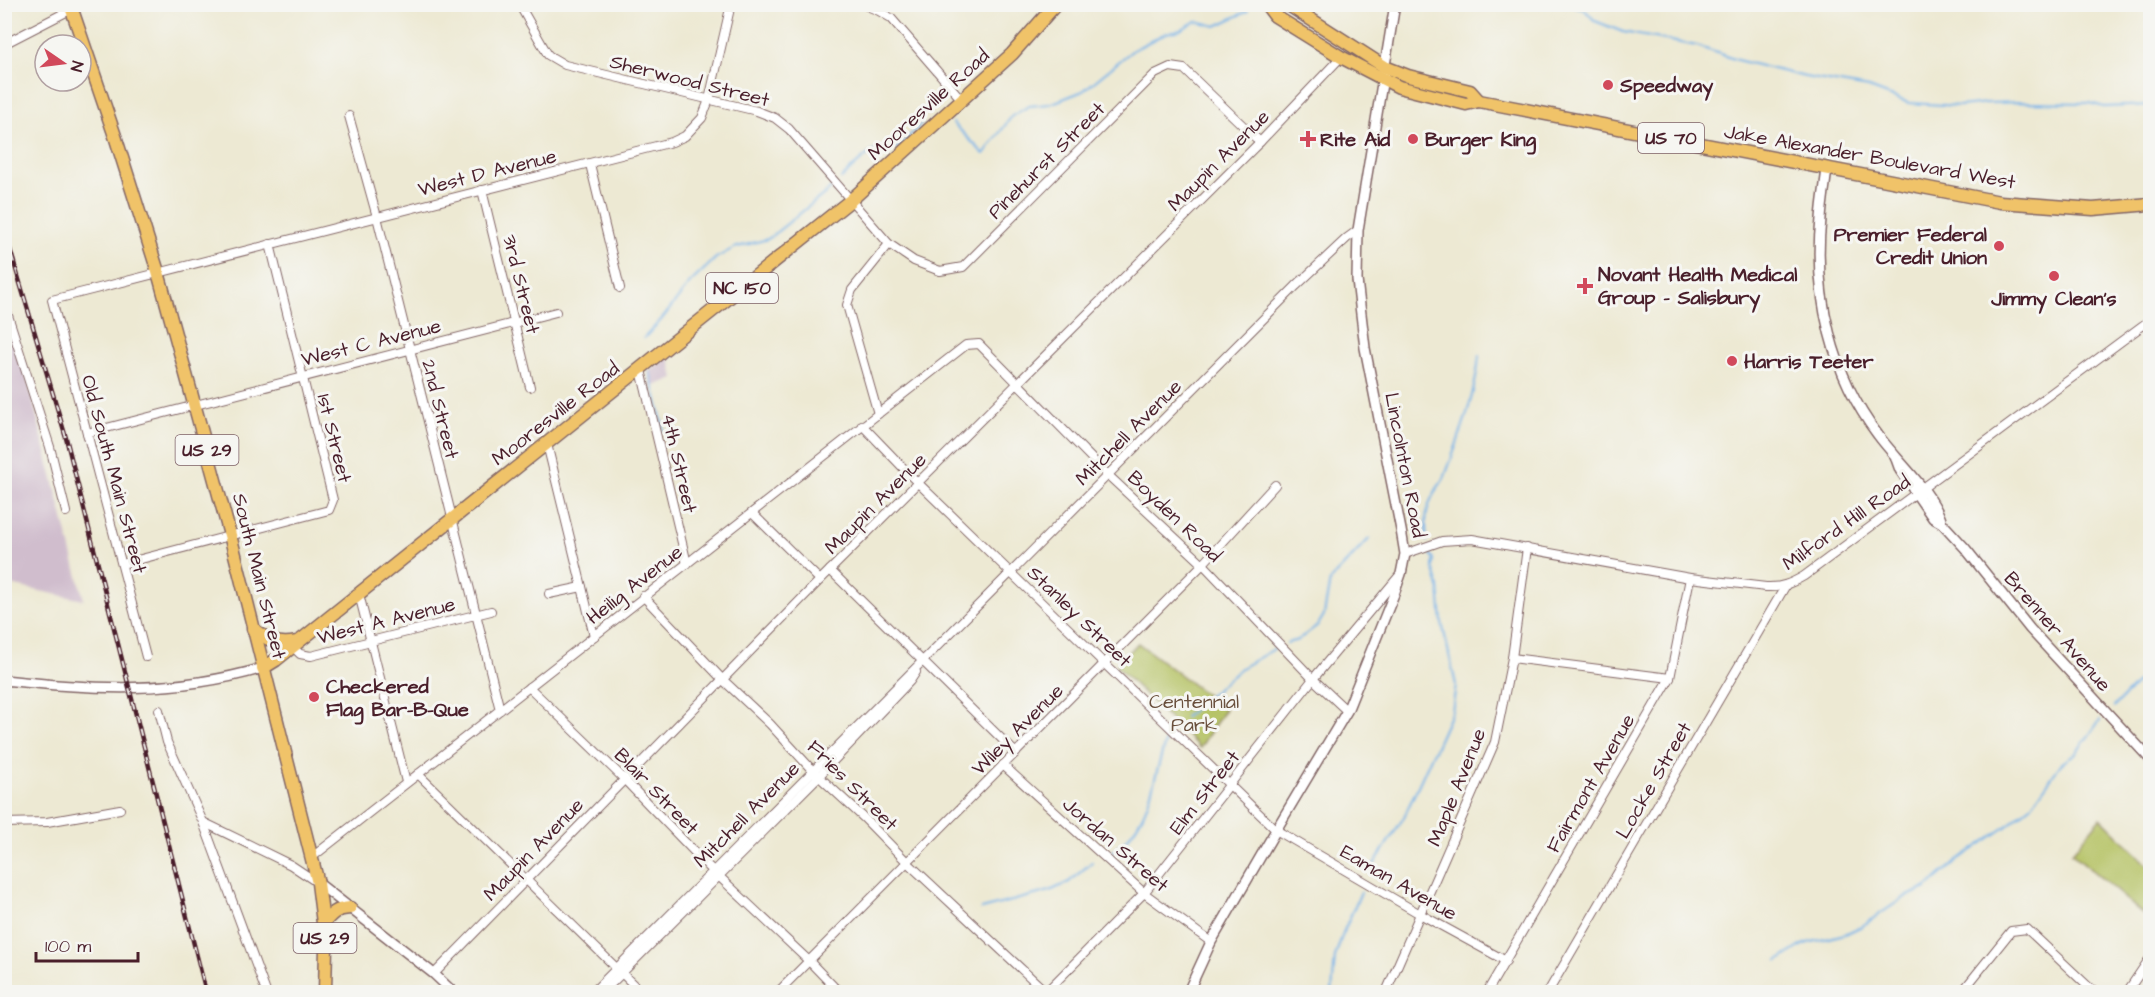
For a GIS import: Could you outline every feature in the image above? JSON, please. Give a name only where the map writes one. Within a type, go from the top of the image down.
[{"type":"main road","name":"Mooresville Road","points":[[263,668],[641,370],[851,200],[1012,54],[1056,4]]},
{"type":"main road","name":"Jake Alexander Boulevard West","points":[[1266,4],[1275,15],[1341,57],[1383,80],[1400,88],[1466,104],[1479,101],[2000,202],[2093,209],[2151,204]]},
{"type":"main road","name":"Jake Alexander Boulevard West","points":[[1287,4],[1385,67],[1408,76],[1470,91],[1479,101]]},
{"type":"main road","name":"South Main Street","points":[[71,7],[158,272],[230,536],[318,883],[326,947],[325,993]]},
{"type":"main road","points":[[253,629],[276,643],[294,644]]},
{"type":"main road","points":[[323,924],[338,909],[350,908]]},
{"type":"street","name":"Sherwood Street","points":[[519,4],[548,55],[556,60],[578,68],[757,111],[775,118],[789,129],[851,200]]},
{"type":"street","name":"West D Avenue","points":[[52,300],[672,142],[685,136],[702,118],[709,100],[731,4]]},
{"type":"street","points":[[862,4],[891,18],[962,100]]},
{"type":"street","name":"Lincolnton Road","points":[[1188,993],[1212,942],[1347,711],[1401,574],[1404,554],[1399,515],[1365,344],[1357,280],[1358,230],[1395,4]]},
{"type":"street","points":[[4,45],[71,7]]},
{"type":"street","name":"Maupin Avenue","points":[[434,974],[623,779],[1260,142],[1341,57]]},
{"type":"street","name":"Pinehurst Street","points":[[851,200],[889,244],[914,261],[940,271],[963,267],[1155,74],[1170,67],[1184,69],[1260,142]]},
{"type":"street","name":"2nd Street","points":[[349,116],[377,216],[500,710]]},
{"type":"street","points":[[590,164],[620,288]]},
{"type":"street","name":"Brenner Avenue","points":[[1827,169],[1820,220],[1821,283],[1830,338],[1843,375],[1857,404],[1896,459],[1905,466],[1919,492],[1939,513],[1942,523],[2030,629],[2151,759]]},
{"type":"street","name":"3rd Street","points":[[482,190],[530,387]]},
{"type":"street","name":"Mitchell Avenue","points":[[593,993],[619,971],[816,774],[923,660],[1296,286],[1358,230]]},
{"type":"street","name":"1st Street","points":[[230,536],[329,510],[333,500],[270,244]]},
{"type":"street","points":[[878,414],[848,305],[852,290],[889,244]]},
{"type":"street","name":"Old South Main Street","points":[[52,300],[146,657]]},
{"type":"street","points":[[4,303],[50,447],[66,512]]},
{"type":"street","name":"West C Avenue","points":[[87,433],[556,312]]},
{"type":"street","name":"Milford Hill Road","points":[[1404,554],[1442,542],[1472,539],[1690,578],[1766,587],[1786,585],[1804,576],[2151,320]]},
{"type":"street","name":"Boyden Road","points":[[979,344],[1109,476],[1203,564],[1313,679],[1347,711]]},
{"type":"street","name":"Heilig Avenue","points":[[311,858],[643,596],[753,514],[862,425],[966,345],[979,344]]},
{"type":"street","name":"4th Street","points":[[641,370],[687,564]]},
{"type":"street","name":"Stanley Street","points":[[862,425],[1276,830]]},
{"type":"street","points":[[547,444],[594,636]]},
{"type":"street","name":"Wiley Avenue","points":[[778,993],[1203,564],[1275,485]]},
{"type":"street","points":[[753,514],[820,580]]},
{"type":"street","points":[[122,564],[230,536]]},
{"type":"street","name":"Maple Avenue","points":[[1386,993],[1495,742],[1512,658],[1527,548]]},
{"type":"street","points":[[830,570],[1016,753]]},
{"type":"street","name":"Elm Street","points":[[1046,992],[1144,893],[1313,679],[1401,574]]},
{"type":"street","name":"Fairmont Avenue","points":[[1487,993],[1670,678],[1690,578]]},
{"type":"street","name":"Locke Street","points":[[1548,993],[1786,585]]},
{"type":"street","points":[[549,594],[582,587]]},
{"type":"street","points":[[358,594],[406,782]]},
{"type":"street","name":"Fries Street","points":[[643,596],[722,679],[770,724],[816,774],[1046,992]]},
{"type":"street","name":"West A Avenue","points":[[294,644],[300,654],[310,656],[491,610]]},
{"type":"street","points":[[1512,658],[1670,678]]},
{"type":"street","name":"Mooresville Road","points":[[4,680],[141,689],[230,678],[263,668]]},
{"type":"street","name":"Blair Street","points":[[530,687],[716,873],[809,961],[838,993]]},
{"type":"street","points":[[159,710],[169,745],[202,822],[266,993]]},
{"type":"street","name":"Jordan Street","points":[[1003,765],[1144,893],[1212,942]]},
{"type":"street","points":[[418,774],[641,993]]},
{"type":"street","points":[[4,823],[47,822],[120,809]]},
{"type":"street","points":[[202,822],[291,865],[318,883],[434,974],[453,993]]},
{"type":"street","name":"Eaman Avenue","points":[[1276,830],[1506,961]]},
{"type":"street","points":[[1962,993],[2011,931],[2027,929],[2094,993]]},
{"type":"street","points":[[2127,993],[2151,958]]},
{"type":"street","name":"Mitchell Avenue","points":[[603,993],[619,971]]},
{"type":"shaded area","points":[[4,297],[6,297],[84,600],[5,584]]},
{"type":"shaded area","points":[[669,356],[674,378],[652,387],[648,372]]},
{"type":"green space","name":"Centennial Park","points":[[1138,643],[1225,709],[1200,748],[1116,666]]},
{"type":"green space","points":[[2101,818],[2150,867],[2150,920],[2072,853]]},
{"type":"waterway","points":[[1570,4],[1585,10],[1595,21],[1623,32],[1697,46],[1737,60],[1805,77],[1869,88],[1909,103],[1960,106],[2023,102],[2090,103],[2104,107],[2150,105]]},
{"type":"waterway","points":[[953,123],[984,154],[1012,116],[1029,106],[1050,104],[1083,91],[1133,50],[1166,33],[1180,30],[1196,21],[1216,26],[1248,11]]},
{"type":"waterway","points":[[841,179],[874,151],[890,146],[898,148],[922,123]]},
{"type":"waterway","points":[[644,338],[690,283],[716,258],[734,248],[768,239],[833,187]]},
{"type":"waterway","points":[[1427,541],[1428,510],[1444,478],[1471,401],[1479,356]]},
{"type":"waterway","points":[[650,372],[664,431]]},
{"type":"waterway","points":[[1287,643],[1298,640],[1318,625],[1324,615],[1330,580],[1369,539]]},
{"type":"waterway","points":[[1369,872],[1404,817],[1452,711],[1456,685],[1442,623],[1439,587],[1433,567],[1434,560],[1430,553]]},
{"type":"waterway","points":[[1185,717],[1241,668],[1276,648]]},
{"type":"waterway","points":[[2114,707],[2150,669]]},
{"type":"waterway","points":[[1778,961],[1804,944],[1845,934],[1862,926],[1905,897],[1926,888],[1958,860],[2007,826],[2032,805],[2061,764],[2076,753],[2100,720]]},
{"type":"waterway","points":[[1112,852],[1125,841],[1143,815],[1166,740]]},
{"type":"waterway","points":[[981,909],[1050,891],[1069,882],[1092,862]]},
{"type":"waterway","points":[[1332,992],[1335,957],[1361,892]]},
{"type":"railway","points":[[4,229],[66,438],[206,992]]},
{"type":"place","name":"Speedway","points":[[1608,85]]},
{"type":"place","name":"Rite Aid","points":[[1308,139]]},
{"type":"place","name":"Burger King","points":[[1413,139]]},
{"type":"place","name":"Premier Federal Credit Union","points":[[1999,246]]},
{"type":"place","name":"Jimmy Clean's","points":[[2054,276]]},
{"type":"place","name":"Novant Health Medical Group - Salisbury","points":[[1585,286]]},
{"type":"place","name":"Harris Teeter","points":[[1732,361]]},
{"type":"place","name":"Checkered Flag Bar-B-Que","points":[[314,697]]}]
